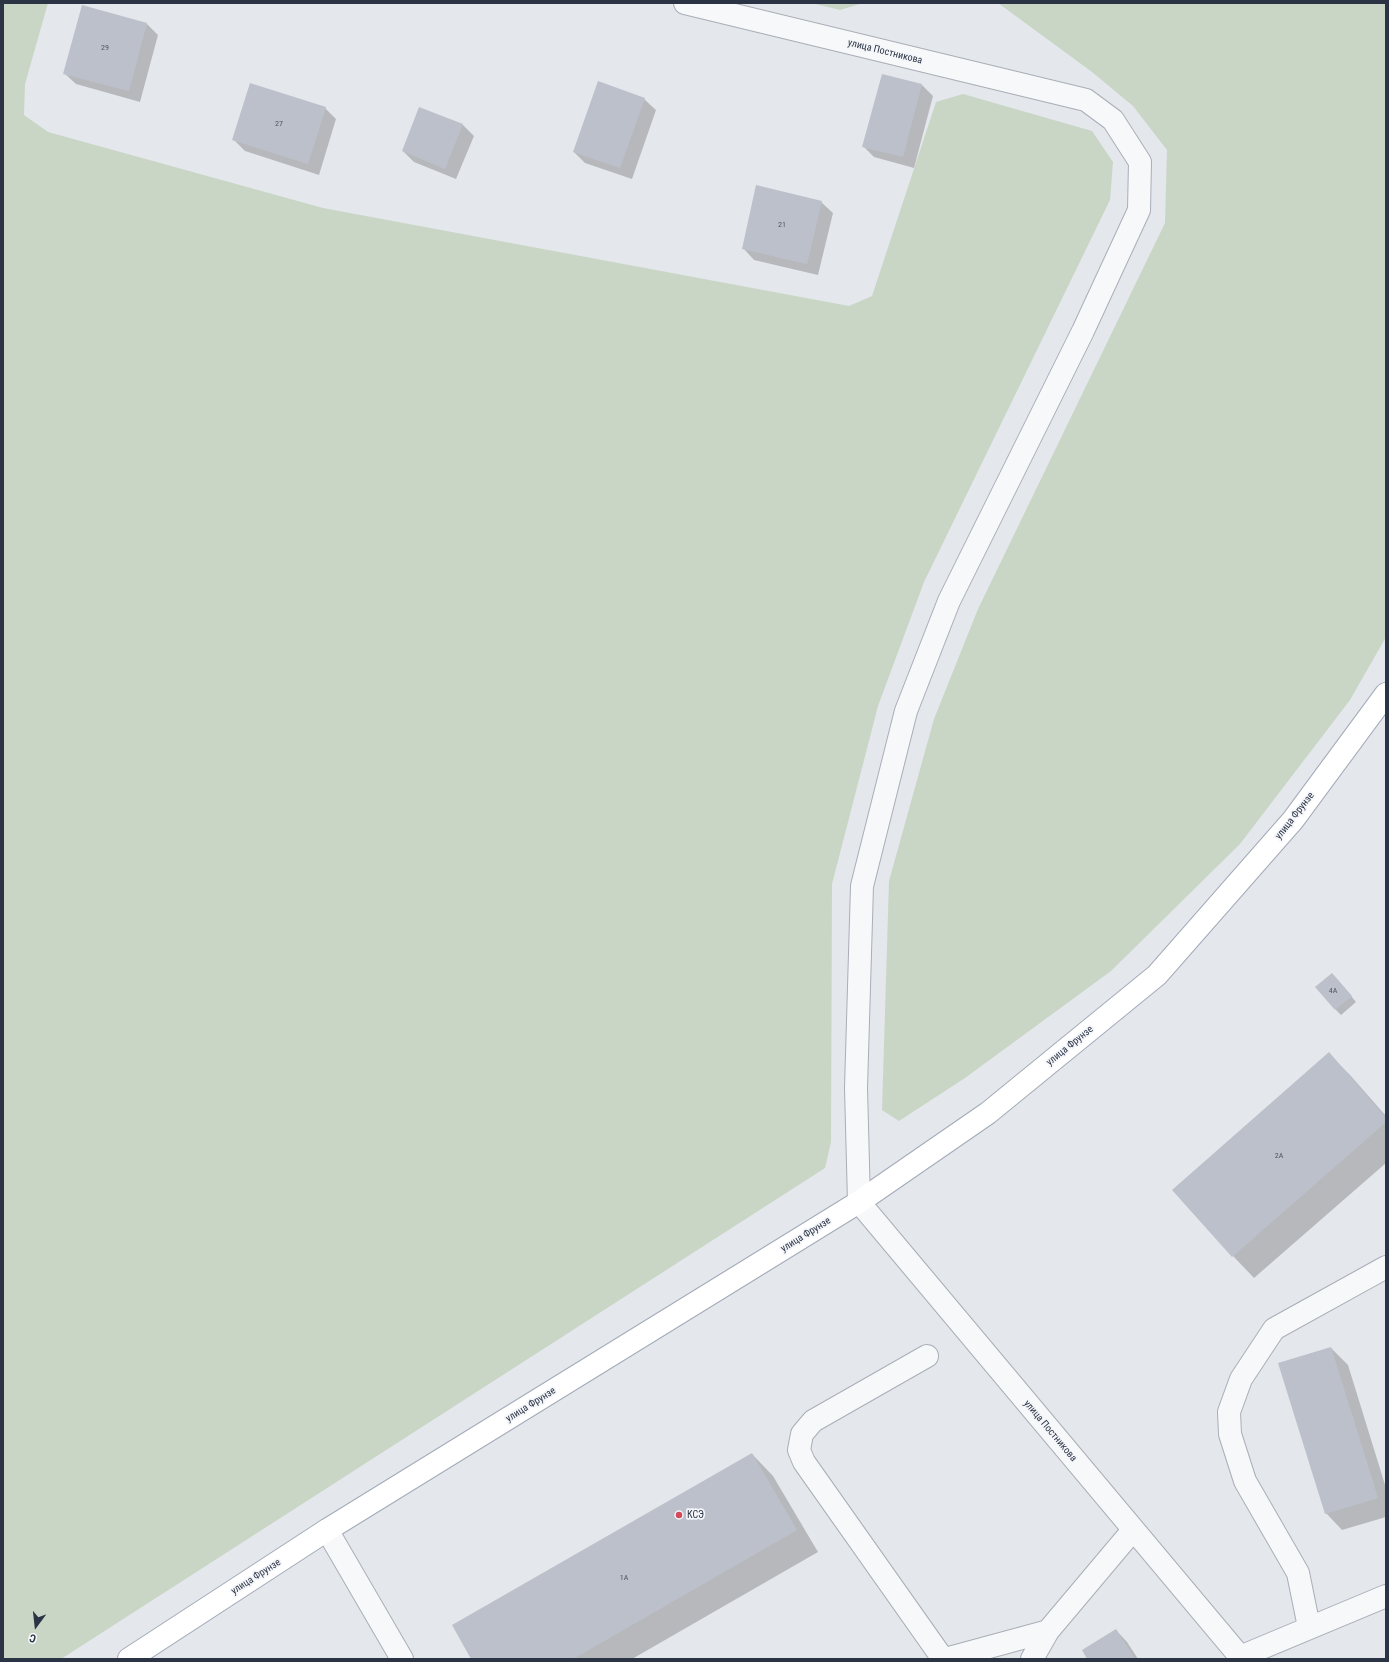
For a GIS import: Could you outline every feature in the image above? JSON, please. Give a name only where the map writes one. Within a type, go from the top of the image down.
[{"type":"main road","name":"улица Фрунзе","points":[[129,1659],[327,1530],[858,1202],[988,1113],[1157,975],[1293,820],[1386,694]]},
{"type":"lane","name":"улица Постникова","points":[[685,3],[1086,100],[1113,120],[1140,162],[1139,210],[1083,331],[949,602],[906,711],[862,886],[856,1088],[858,1202],[1241,1658]]},
{"type":"lane","points":[[1309,1627],[1298,1573],[1245,1481],[1230,1434],[1229,1412],[1241,1379],[1274,1329],[1386,1267]]},
{"type":"lane","points":[[927,1356],[813,1421],[802,1434],[799,1450],[804,1462],[944,1659],[1048,1631]]},
{"type":"lane","points":[[327,1530],[402,1659]]},
{"type":"lane","points":[[1032,1659],[1048,1631],[1133,1530]]},
{"type":"lane","points":[[1241,1658],[1309,1627],[1386,1596]]},
{"type":"green space","points":[[3,3],[48,3],[25,84],[24,115],[48,132],[323,208],[849,306],[872,296],[936,102],[963,94],[1092,131],[1113,162],[1110,200],[924,582],[878,706],[832,884],[831,1142],[825,1168],[61,1659],[3,1659]]},
{"type":"green space","points":[[811,3],[863,3],[840,10]]},
{"type":"green space","points":[[998,3],[1386,3],[1386,637],[1350,700],[1240,844],[1111,971],[965,1078],[899,1121],[882,1110],[889,881],[934,719],[978,609],[1165,223],[1167,150],[1133,106],[1092,72]]},
{"type":"building","points":[[82,5],[147,23],[129,91],[63,74]]},
{"type":"building","points":[[882,74],[922,84],[903,157],[862,147]]},
{"type":"building","points":[[598,81],[645,98],[620,168],[573,152]]},
{"type":"building","points":[[250,83],[326,107],[308,164],[232,140]]},
{"type":"building","points":[[419,107],[463,124],[445,169],[402,151]]},
{"type":"building","points":[[756,185],[822,201],[807,264],[742,249]]},
{"type":"building","points":[[1332,973],[1352,996],[1335,1010],[1315,987]]},
{"type":"building","points":[[1329,1052],[1386,1118],[1386,1122],[1232,1257],[1172,1190]]},
{"type":"building","points":[[1331,1347],[1378,1498],[1325,1514],[1278,1363]]},
{"type":"building","points":[[752,1453],[797,1530],[573,1659],[471,1659],[452,1625]]},
{"type":"building","points":[[1116,1629],[1135,1659],[1087,1659],[1082,1650]]},
{"type":"place","name":"КСЭ","points":[[679,1515]]}]
